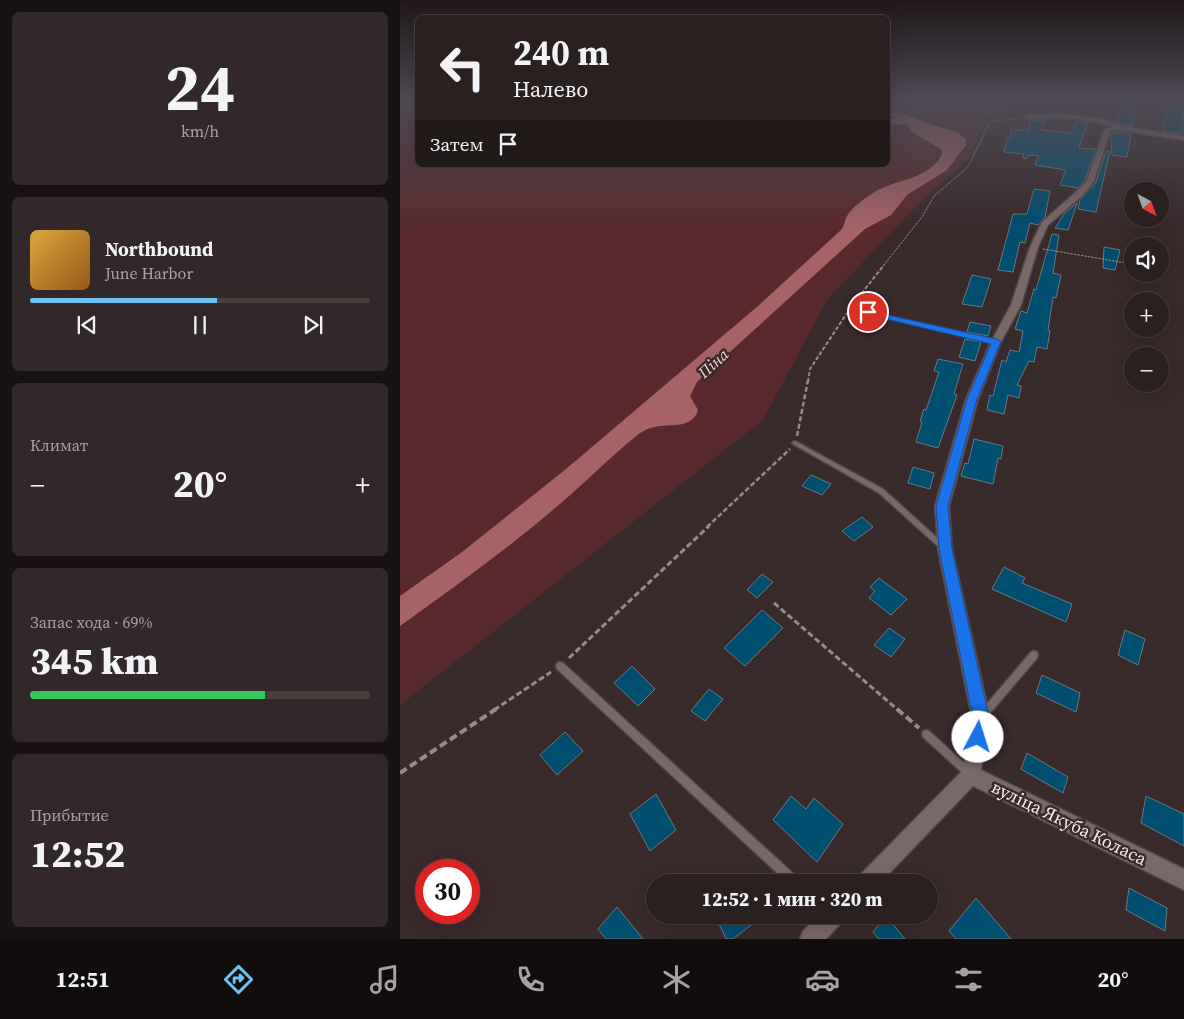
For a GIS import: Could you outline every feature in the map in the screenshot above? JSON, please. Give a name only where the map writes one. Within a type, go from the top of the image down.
[{"type":"street","points":[[875,874],[971,775],[981,718],[946,549],[942,506],[972,399],[996,342],[1016,305],[1034,248],[1045,224],[1079,194],[1090,181],[1102,144]]},
{"type":"street","name":"вуліца Якуба Коласа","points":[[971,775],[1176,875]]},
{"type":"street","points":[[811,939],[825,924]]},
{"type":"lane","points":[[850,308],[996,342]]},
{"type":"lane","points":[[796,443],[881,491],[946,549]]},
{"type":"lane","points":[[981,718],[1034,655]]},
{"type":"lane","points":[[560,666],[785,874]]},
{"type":"lane","points":[[926,734],[971,775]]},
{"type":"path","points":[[400,773],[560,666],[796,443],[810,369],[850,308],[922,217],[934,196],[968,167],[979,144]]},
{"type":"path","points":[[1034,248],[1124,263]]},
{"type":"path","points":[[774,603],[926,734]]},
{"type":"shaded area","points":[[400,144],[415,144],[415,167],[890,167],[890,144],[975,144],[968,160],[919,203],[827,300],[763,420],[400,705]]},
{"type":"water","name":"Піна","points":[[932,144],[966,144],[947,170],[907,195],[891,215],[865,229],[697,382],[690,396],[698,410],[691,421],[647,429],[640,433],[522,535],[462,582],[400,626],[400,596],[462,552],[566,469],[758,306],[841,230],[849,213],[858,203],[882,188],[929,169],[942,154],[941,149]]},
{"type":"building","points":[[1006,144],[1080,144],[1079,148],[1096,149],[1085,180],[1078,188],[1060,185],[1066,170],[1035,165],[1039,156],[1028,155],[1026,159],[1023,158],[1024,154],[1004,152]]},
{"type":"building","points":[[1111,144],[1129,144],[1127,157],[1112,155]]},
{"type":"building","points":[[1106,151],[1110,151],[1096,212],[1078,209],[1080,200],[1096,182]]},
{"type":"building","points":[[1034,189],[1050,191],[1045,217],[1038,225],[1030,223],[1025,243],[1020,242],[1013,272],[998,270],[1013,214],[1027,214]]},
{"type":"building","points":[[1077,203],[1068,230],[1055,228],[1065,213]]},
{"type":"building","points":[[1052,234],[1059,235],[1053,273],[1061,275],[1056,298],[1053,297],[1047,349],[1037,347],[1034,362],[1029,361],[1017,385],[1021,386],[1019,398],[1008,395],[1004,414],[987,410],[990,395],[993,396],[1002,360],[1006,362],[1010,350],[1019,352],[1023,331],[1015,329],[1021,311],[1027,313],[1034,289],[1036,290]]},
{"type":"building","points":[[1104,247],[1120,250],[1115,270],[1103,268]]},
{"type":"building","points":[[972,275],[991,279],[982,307],[962,304]]},
{"type":"building","points":[[970,322],[991,326],[988,336],[967,332]]},
{"type":"building","points":[[965,339],[981,342],[975,361],[959,357]]},
{"type":"building","points":[[938,359],[963,364],[954,394],[957,395],[938,448],[916,442],[922,422],[920,421],[924,409],[926,410],[939,372],[934,371]]},
{"type":"building","points":[[974,439],[1003,446],[1001,459],[998,458],[993,484],[961,476],[965,463],[968,464]]},
{"type":"building","points":[[913,467],[934,473],[930,489],[908,483]]},
{"type":"building","points":[[811,475],[831,484],[822,495],[802,486]]},
{"type":"building","points":[[862,517],[873,527],[854,541],[842,531]]},
{"type":"building","points":[[1004,567],[1025,578],[1022,583],[1072,604],[1066,622],[992,589]]},
{"type":"building","points":[[762,574],[773,582],[757,598],[747,590]]},
{"type":"building","points":[[879,578],[907,599],[891,615],[869,598],[875,591],[870,587]]},
{"type":"building","points":[[762,610],[783,628],[745,666],[724,648]]},
{"type":"building","points":[[889,628],[905,639],[891,657],[874,645]]},
{"type":"building","points":[[1125,630],[1145,639],[1138,665],[1118,655]]},
{"type":"building","points":[[632,666],[655,689],[638,706],[614,683]]},
{"type":"building","points":[[1042,675],[1080,693],[1076,712],[1036,693]]},
{"type":"building","points":[[709,689],[723,699],[705,721],[691,711]]},
{"type":"building","points":[[565,732],[583,751],[557,775],[540,755]]},
{"type":"building","points":[[1027,753],[1068,777],[1063,793],[1021,769]]},
{"type":"building","points":[[656,794],[676,830],[650,851],[630,814]]},
{"type":"building","points":[[791,796],[806,809],[814,798],[843,824],[817,862],[773,820]]},
{"type":"building","points":[[1146,796],[1184,814],[1184,846],[1141,823]]},
{"type":"building","points":[[1129,888],[1167,908],[1165,931],[1126,910]]},
{"type":"building","points":[[976,898],[1011,939],[956,939],[949,931]]},
{"type":"building","points":[[617,907],[643,939],[606,939],[598,929]]},
{"type":"building","points":[[719,924],[752,924],[733,939],[726,939]]},
{"type":"building","points":[[880,924],[893,924],[905,939],[879,939],[873,932]]},
{"type":"route","points":[[868,312],[996,342],[972,399],[942,506],[946,549],[981,718],[978,737]]}]
